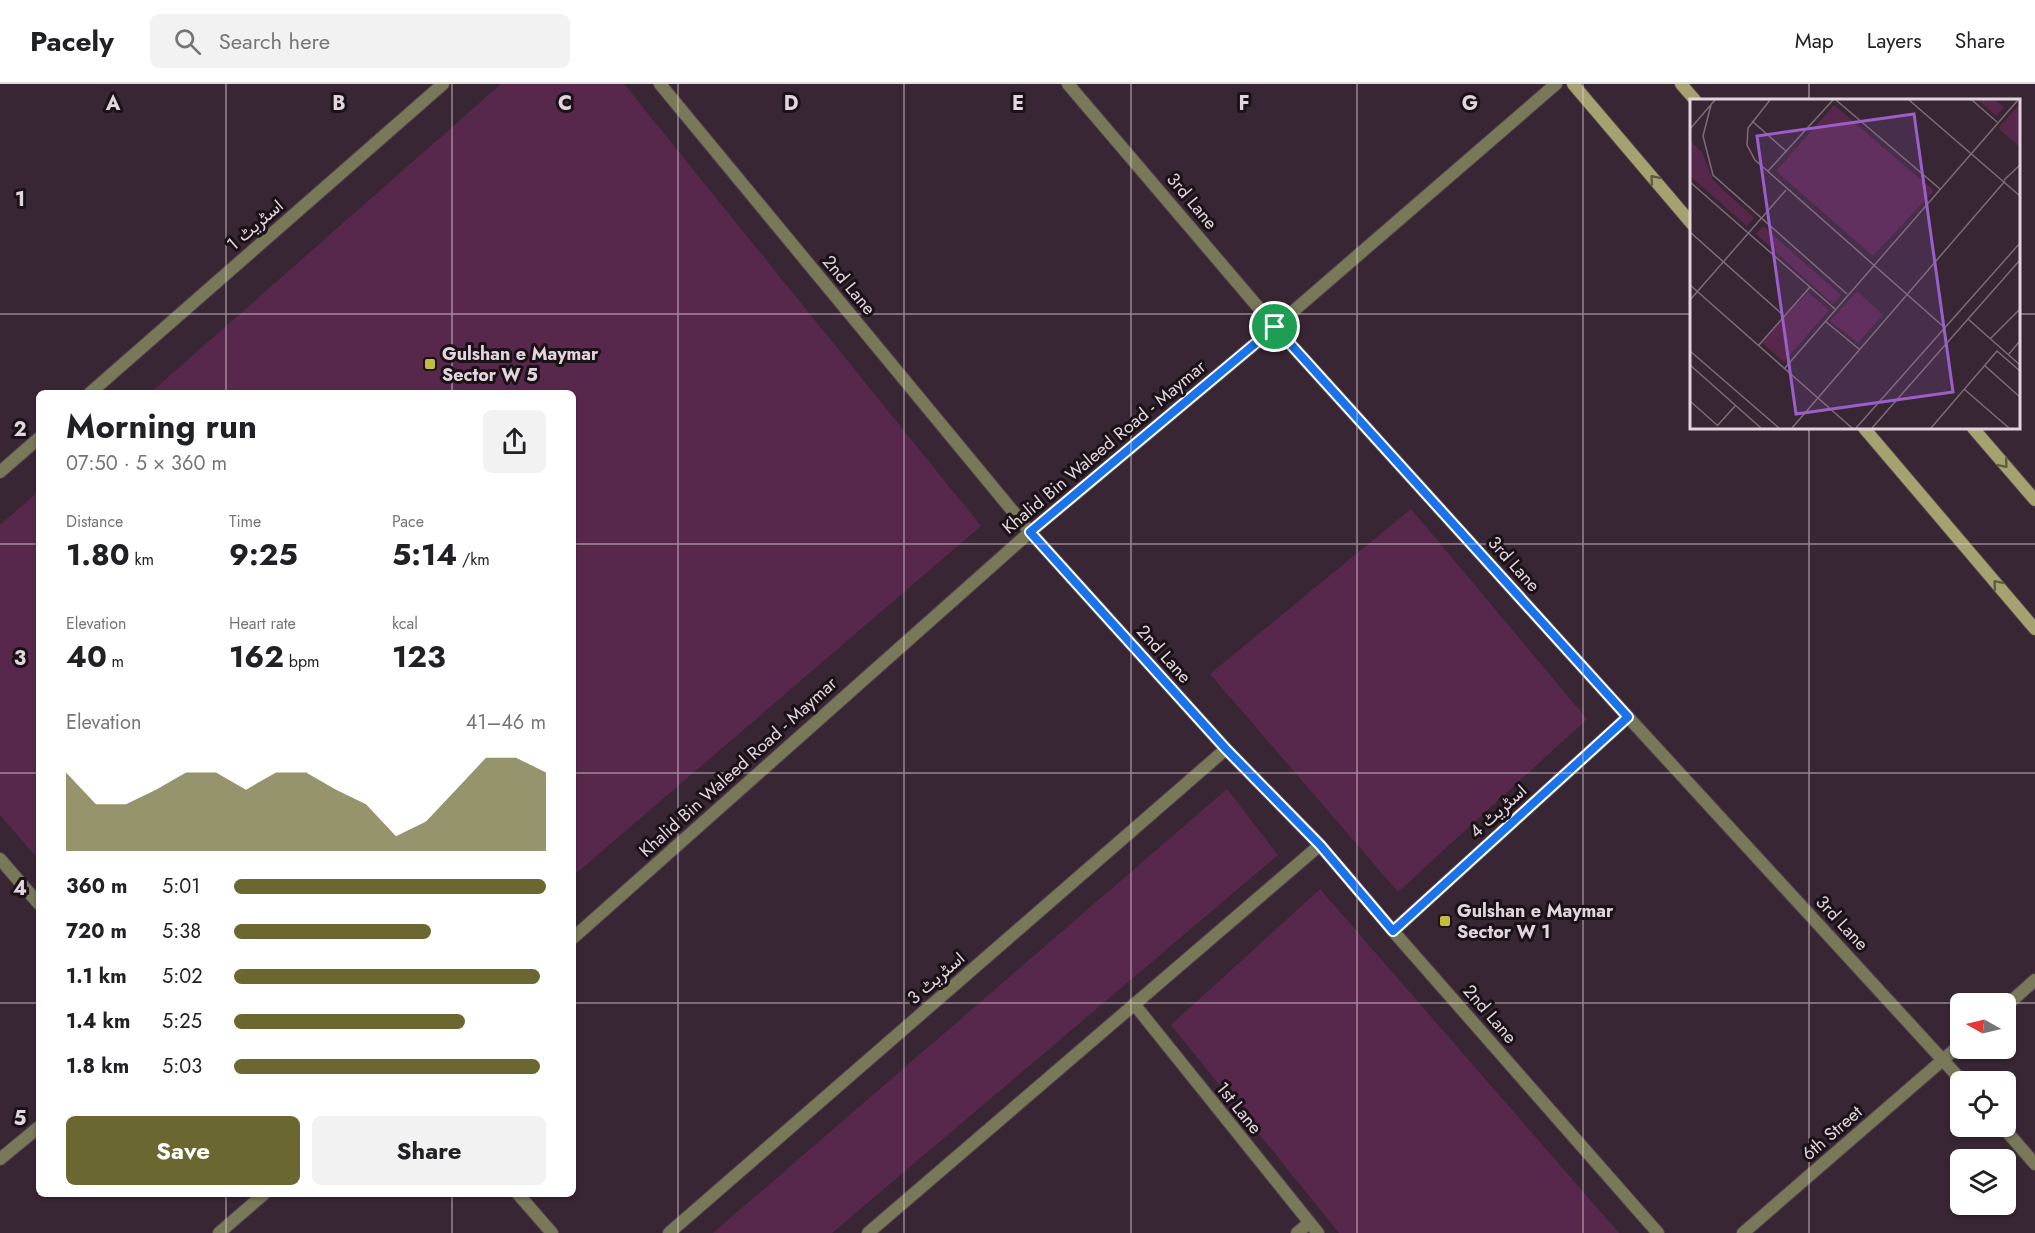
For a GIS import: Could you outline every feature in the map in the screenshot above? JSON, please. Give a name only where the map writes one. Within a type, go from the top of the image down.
[{"type":"main road","points":[[1573,84],[1690,222]]},
{"type":"main road","points":[[1681,84],[1694,99]]},
{"type":"main road","points":[[1865,429],[2035,629]]},
{"type":"main road","points":[[1974,429],[2035,501]]},
{"type":"street","name":"اسٹریٹ 1","points":[[93,390],[443,84]]},
{"type":"street","name":"2nd Lane","points":[[660,84],[1030,532],[1226,749],[1320,845],[1659,1233]]},
{"type":"street","name":"3rd Lane","points":[[1068,84],[1275,327],[1628,717],[1954,1071]]},
{"type":"street","name":"Khalid Bin Waleed Road - Maymar","points":[[576,935],[1030,532],[1275,327],[1556,84]]},
{"type":"street","points":[[0,472],[36,441]]},
{"type":"street","name":"اسٹریٹ 4","points":[[1393,931],[1628,717]]},
{"type":"street","name":"اسٹریٹ 3","points":[[669,1233],[1226,749]]},
{"type":"street","points":[[868,1233],[1320,845]]},
{"type":"street","points":[[0,859],[36,901]]},
{"type":"street","points":[[2016,997],[2035,980]]},
{"type":"street","name":"1st Lane","points":[[1134,1004],[1318,1233]]},
{"type":"street","name":"6th Street","points":[[1743,1233],[1950,1054]]},
{"type":"street","points":[[0,1159],[36,1129]]},
{"type":"street","points":[[2012,1137],[2035,1164]]},
{"type":"street","points":[[219,1233],[261,1197]]},
{"type":"street","points":[[521,1197],[552,1233]]},
{"type":"street","points":[[1297,1233],[1309,1223]]},
{"type":"shaded area","points":[[501,84],[624,84],[981,526],[576,873],[576,390],[153,390]]},
{"type":"shaded area","points":[[36,494],[36,857],[0,815],[0,525]]},
{"type":"shaded area","points":[[1411,509],[1587,719],[1398,892],[1210,674]]},
{"type":"shaded area","points":[[1227,789],[1278,855],[832,1233],[713,1233]]},
{"type":"shaded area","points":[[1320,889],[1619,1233],[1339,1233],[1171,1025]]},
{"type":"place","name":"Gulshan e Maymar Sector W 5","points":[[430,364]]},
{"type":"place","name":"Gulshan e Maymar Sector W 1","points":[[1445,921]]},
{"type":"route","points":[[1275,327],[1628,717],[1393,931],[1320,845],[1226,749],[1030,532],[1275,327]]}]
